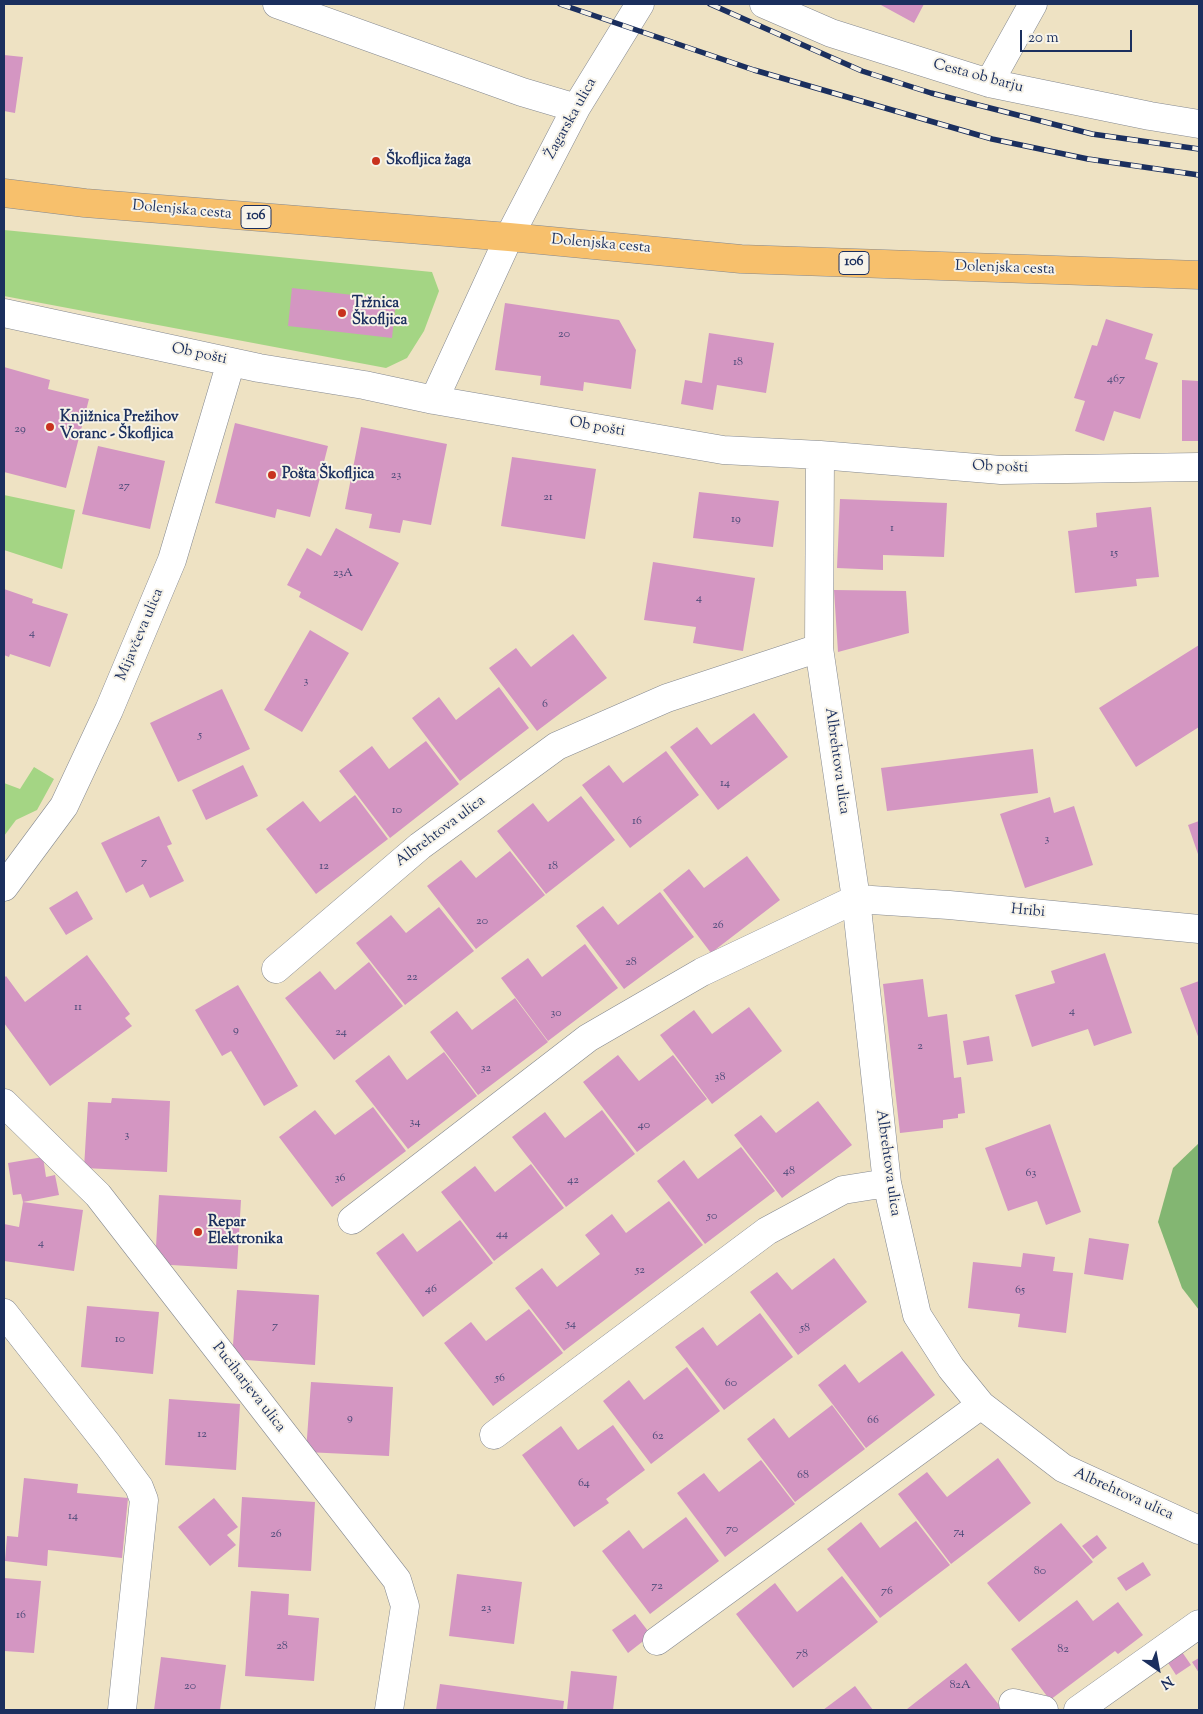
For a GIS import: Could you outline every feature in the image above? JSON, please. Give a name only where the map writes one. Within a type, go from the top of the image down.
[{"type":"main road","name":"Dolenjska cesta","points":[[4,193],[85,203],[509,237],[741,258],[1199,275]]},
{"type":"street","points":[[276,4],[522,92],[576,108]]},
{"type":"street","name":"Žagarska ulica","points":[[434,400],[509,237],[576,108],[640,4]]},
{"type":"street","name":"Cesta ob barju","points":[[764,4],[831,33],[989,83],[1150,116],[1199,124]]},
{"type":"street","points":[[989,83],[1034,4]]},
{"type":"street","name":"Ob pošti","points":[[4,314],[231,362],[364,385],[434,400],[724,450],[820,454],[1001,470],[1199,467]]},
{"type":"street","name":"Mijavčeva ulica","points":[[4,887],[64,806],[109,710],[172,560],[231,362]]},
{"type":"street","name":"Albrehtova ulica","points":[[820,454],[819,648],[856,899],[887,1182],[917,1315],[951,1368],[981,1404],[1063,1468],[1199,1530]]},
{"type":"street","name":"Albrehtova ulica","points":[[276,969],[420,846],[557,746],[667,698],[819,648]]},
{"type":"street","points":[[352,1220],[588,1038],[702,972],[856,899]]},
{"type":"street","name":"Hribi","points":[[856,899],[949,905],[1199,929]]},
{"type":"street","name":"Puciharjeva ulica","points":[[4,1103],[98,1195],[397,1580],[405,1606],[389,1710]]},
{"type":"street","points":[[494,1435],[767,1231],[843,1190],[887,1182]]},
{"type":"street","points":[[4,1313],[113,1452],[139,1487],[144,1500],[122,1710]]},
{"type":"street","points":[[657,1641],[981,1404]]},
{"type":"street","points":[[1078,1710],[1199,1624]]},
{"type":"street","points":[[1014,1702],[1044,1710]]},
{"type":"green space","points":[[4,230],[432,272],[439,291],[424,331],[407,358],[386,368],[4,296]]},
{"type":"green space","points":[[4,495],[75,510],[62,569],[4,550]]},
{"type":"green space","points":[[34,767],[54,779],[37,810],[16,820],[4,836],[4,783],[20,789]]},
{"type":"green space","points":[[1199,1143],[1199,1310],[1182,1288],[1158,1222],[1173,1168]]},
{"type":"building","points":[[882,4],[924,4],[914,23]]},
{"type":"building","points":[[4,55],[23,57],[15,113],[4,111]]},
{"type":"building","name":"Tržnica Škofljica","points":[[292,288],[396,300],[392,338],[288,326]]},
{"type":"building","points":[[505,303],[619,320],[636,350],[631,389],[584,382],[583,391],[540,385],[541,376],[495,370]]},
{"type":"building","points":[[1106,319],[1153,334],[1145,359],[1158,363],[1140,419],[1114,411],[1104,441],[1075,431],[1085,401],[1074,398],[1092,345],[1097,346]]},
{"type":"building","points":[[709,333],[774,343],[766,393],[717,385],[713,410],[681,404],[685,380],[702,383]]},
{"type":"building","points":[[4,367],[50,380],[48,389],[89,399],[66,488],[4,472]]},
{"type":"building","points":[[1182,380],[1199,381],[1199,441],[1182,441]]},
{"type":"building","name":"Pošta Škofljica","points":[[235,423],[328,446],[310,517],[277,509],[275,518],[215,503]]},
{"type":"building","points":[[361,427],[447,444],[431,525],[403,520],[400,533],[369,528],[372,514],[345,509]]},
{"type":"building","points":[[98,446],[165,461],[150,529],[82,514]]},
{"type":"building","points":[[512,457],[596,469],[585,539],[501,526]]},
{"type":"building","points":[[699,492],[779,501],[773,547],[693,538]]},
{"type":"building","points":[[840,499],[947,503],[944,557],[883,555],[883,570],[837,568]]},
{"type":"building","points":[[1151,507],[1159,577],[1136,579],[1137,586],[1075,593],[1068,531],[1097,527],[1096,513]]},
{"type":"building","points":[[336,528],[399,563],[362,631],[299,597],[301,592],[287,585],[307,548],[321,556]]},
{"type":"building","points":[[653,562],[755,578],[743,651],[693,643],[696,627],[644,620]]},
{"type":"building","points":[[4,589],[33,599],[32,603],[68,614],[50,667],[10,654],[9,657],[4,655]]},
{"type":"building","points":[[834,590],[906,591],[909,633],[838,652]]},
{"type":"building","points":[[310,630],[349,653],[302,732],[264,710]]},
{"type":"building","points":[[573,634],[607,678],[537,731],[489,668],[516,648],[531,667]]},
{"type":"building","points":[[1199,645],[1199,727],[1136,767],[1099,708]]},
{"type":"building","points":[[499,687],[529,728],[460,781],[412,718],[439,697],[456,720]]},
{"type":"building","points":[[222,689],[250,749],[178,782],[150,723]]},
{"type":"building","points":[[754,713],[788,757],[718,810],[670,747],[697,727],[711,745]]},
{"type":"building","points":[[426,741],[459,784],[390,838],[339,771],[372,746],[389,769]]},
{"type":"building","points":[[1033,749],[1038,793],[887,811],[881,768]]},
{"type":"building","points":[[666,751],[699,795],[630,848],[582,785],[609,765],[623,783]]},
{"type":"building","points":[[243,765],[258,796],[206,820],[192,790]]},
{"type":"building","points":[[355,795],[388,839],[316,894],[266,829],[303,801],[320,822]]},
{"type":"building","points":[[581,796],[615,840],[546,894],[497,831],[533,803],[548,822]]},
{"type":"building","points":[[1050,797],[1054,813],[1074,806],[1093,865],[1025,888],[1000,814]]},
{"type":"building","points":[[159,816],[172,844],[167,846],[184,881],[150,898],[143,884],[126,893],[101,843]]},
{"type":"building","points":[[1199,821],[1199,857],[1188,825]]},
{"type":"building","points":[[510,851],[545,895],[476,949],[427,886],[461,860],[476,878]]},
{"type":"building","points":[[747,856],[780,900],[711,953],[663,890],[689,869],[704,888]]},
{"type":"building","points":[[77,891],[93,919],[66,935],[49,908]]},
{"type":"building","points":[[660,892],[694,937],[624,989],[576,926],[603,906],[618,925]]},
{"type":"building","points":[[439,907],[474,951],[405,1005],[356,943],[391,915],[406,933]]},
{"type":"building","points":[[585,944],[618,988],[548,1041],[501,978],[528,958],[542,977]]},
{"type":"building","points":[[1105,953],[1132,1033],[1094,1046],[1088,1029],[1032,1047],[1015,995],[1055,983],[1051,971]]},
{"type":"building","points":[[87,955],[130,1014],[125,1018],[132,1026],[50,1086],[4,1023],[4,978],[6,976],[25,1002]]},
{"type":"building","points":[[369,962],[403,1006],[334,1060],[285,998],[320,971],[335,990]]},
{"type":"building","points":[[923,979],[928,1017],[947,1014],[954,1078],[961,1077],[965,1113],[958,1114],[958,1118],[943,1120],[943,1128],[900,1133],[883,984]]},
{"type":"building","points":[[1199,981],[1199,1039],[1180,988]]},
{"type":"building","points":[[238,985],[298,1086],[264,1106],[231,1051],[222,1056],[195,1010]]},
{"type":"building","points":[[515,998],[548,1042],[478,1095],[430,1032],[457,1011],[472,1030]]},
{"type":"building","points":[[749,1007],[782,1051],[712,1104],[660,1035],[694,1010],[712,1034]]},
{"type":"building","points":[[989,1036],[993,1061],[967,1065],[963,1041]]},
{"type":"building","points":[[444,1052],[477,1096],[408,1149],[355,1081],[389,1055],[407,1080]]},
{"type":"building","points":[[618,1055],[639,1081],[673,1055],[707,1099],[637,1152],[583,1082]]},
{"type":"building","points":[[112,1098],[170,1101],[167,1172],[84,1168],[88,1102],[111,1103]]},
{"type":"building","points":[[818,1101],[852,1145],[782,1198],[734,1135],[761,1115],[776,1133]]},
{"type":"building","points":[[373,1107],[406,1151],[332,1207],[279,1137],[315,1110],[335,1135]]},
{"type":"building","points":[[602,1110],[635,1154],[566,1207],[512,1137],[545,1112],[565,1138]]},
{"type":"building","points":[[1050,1124],[1081,1212],[1046,1225],[1037,1201],[1008,1211],[985,1148]]},
{"type":"building","points":[[741,1147],[775,1191],[705,1244],[657,1181],[684,1160],[698,1179]]},
{"type":"building","points":[[43,1157],[46,1177],[55,1175],[59,1195],[23,1202],[21,1194],[13,1195],[8,1163]]},
{"type":"building","points":[[531,1164],[564,1208],[494,1261],[441,1192],[475,1166],[495,1192]]},
{"type":"building","name":"Repar Elektronika","points":[[159,1195],[241,1200],[237,1269],[155,1264]]},
{"type":"building","points":[[669,1201],[703,1245],[564,1351],[515,1288],[542,1268],[557,1287],[600,1254],[585,1235],[612,1214],[626,1233]]},
{"type":"building","points":[[23,1202],[83,1210],[74,1271],[4,1261],[4,1224],[19,1227]]},
{"type":"building","points":[[460,1220],[493,1263],[423,1317],[376,1253],[403,1233],[417,1252]]},
{"type":"building","points":[[1089,1238],[1129,1244],[1123,1280],[1084,1274]]},
{"type":"building","points":[[1023,1253],[1055,1257],[1053,1271],[1073,1273],[1066,1333],[1018,1327],[1020,1314],[968,1308],[973,1262],[1021,1267]]},
{"type":"building","points":[[834,1258],[867,1302],[798,1355],[750,1292],[777,1272],[792,1290]]},
{"type":"building","points":[[237,1290],[319,1295],[315,1365],[232,1359]]},
{"type":"building","points":[[87,1306],[159,1312],[153,1374],[81,1367]]},
{"type":"building","points":[[529,1309],[563,1353],[493,1406],[444,1343],[471,1322],[486,1341]]},
{"type":"building","points":[[760,1313],[793,1357],[724,1410],[675,1347],[703,1327],[717,1346]]},
{"type":"building","points":[[902,1351],[935,1395],[866,1448],[818,1385],[845,1364],[859,1383]]},
{"type":"building","points":[[687,1367],[720,1411],[651,1464],[603,1401],[629,1380],[644,1400]]},
{"type":"building","points":[[311,1382],[393,1387],[389,1456],[306,1452]]},
{"type":"building","points":[[169,1399],[240,1404],[236,1470],[165,1465]]},
{"type":"building","points":[[832,1405],[865,1449],[795,1502],[747,1439],[774,1418],[789,1438]]},
{"type":"building","points":[[613,1425],[645,1470],[606,1499],[609,1503],[574,1527],[522,1455],[561,1426],[578,1450]]},
{"type":"building","points":[[998,1458],[1031,1503],[951,1564],[898,1494],[927,1472],[947,1497]]},
{"type":"building","points":[[761,1460],[795,1504],[725,1557],[677,1493],[704,1473],[719,1492]]},
{"type":"building","points":[[24,1478],[78,1484],[77,1493],[128,1498],[122,1558],[48,1550],[47,1566],[5,1561],[7,1536],[18,1537]]},
{"type":"building","points":[[242,1497],[315,1502],[311,1571],[238,1567]]},
{"type":"building","points":[[214,1498],[238,1527],[227,1535],[236,1545],[210,1566],[178,1527]]},
{"type":"building","points":[[686,1517],[719,1561],[650,1614],[602,1551],[629,1530],[643,1549]]},
{"type":"building","points":[[916,1521],[950,1565],[880,1618],[827,1549],[861,1522],[880,1548]]},
{"type":"building","points":[[1061,1523],[1093,1562],[1019,1622],[987,1583]]},
{"type":"building","points":[[1097,1535],[1107,1548],[1093,1559],[1082,1546]]},
{"type":"building","points":[[1143,1562],[1151,1575],[1126,1591],[1117,1578]]},
{"type":"building","points":[[457,1574],[522,1582],[514,1644],[449,1636]]},
{"type":"building","points":[[842,1576],[878,1622],[793,1688],[736,1614],[775,1583],[797,1612]]},
{"type":"building","points":[[4,1578],[41,1581],[34,1653],[4,1651]]},
{"type":"building","points":[[251,1591],[289,1594],[288,1615],[319,1618],[314,1681],[245,1676]]},
{"type":"building","points":[[1077,1600],[1093,1621],[1118,1602],[1143,1635],[1118,1654],[1115,1651],[1050,1700],[1011,1649]]},
{"type":"building","points":[[635,1614],[651,1635],[628,1653],[612,1630]]},
{"type":"building","points":[[1180,1649],[1191,1665],[1176,1675],[1165,1658]]},
{"type":"building","points":[[161,1657],[226,1665],[220,1710],[154,1710]]},
{"type":"building","points":[[1199,1658],[1199,1673],[1192,1662]]},
{"type":"building","points":[[966,1663],[1003,1710],[907,1709]]},
{"type":"building","points":[[571,1671],[617,1676],[613,1710],[567,1710]]},
{"type":"building","points":[[440,1684],[564,1701],[563,1710],[436,1710]]},
{"type":"building","points":[[855,1686],[873,1710],[823,1710]]},
{"type":"railway","points":[[560,4],[754,70],[992,139],[1088,159],[1199,175]]},
{"type":"railway","points":[[710,4],[862,71],[931,93],[1092,134],[1199,149]]},
{"type":"place","name":"Škofljica žaga","points":[[376,161]]},
{"type":"place","name":"Tržnica Škofljica","points":[[342,313]]},
{"type":"place","name":"Knjižnica Prežihov Voranc - Škofljica","points":[[50,427]]},
{"type":"place","name":"Pošta Škofljica","points":[[272,475]]},
{"type":"place","name":"Repar Elektronika","points":[[198,1232]]}]
